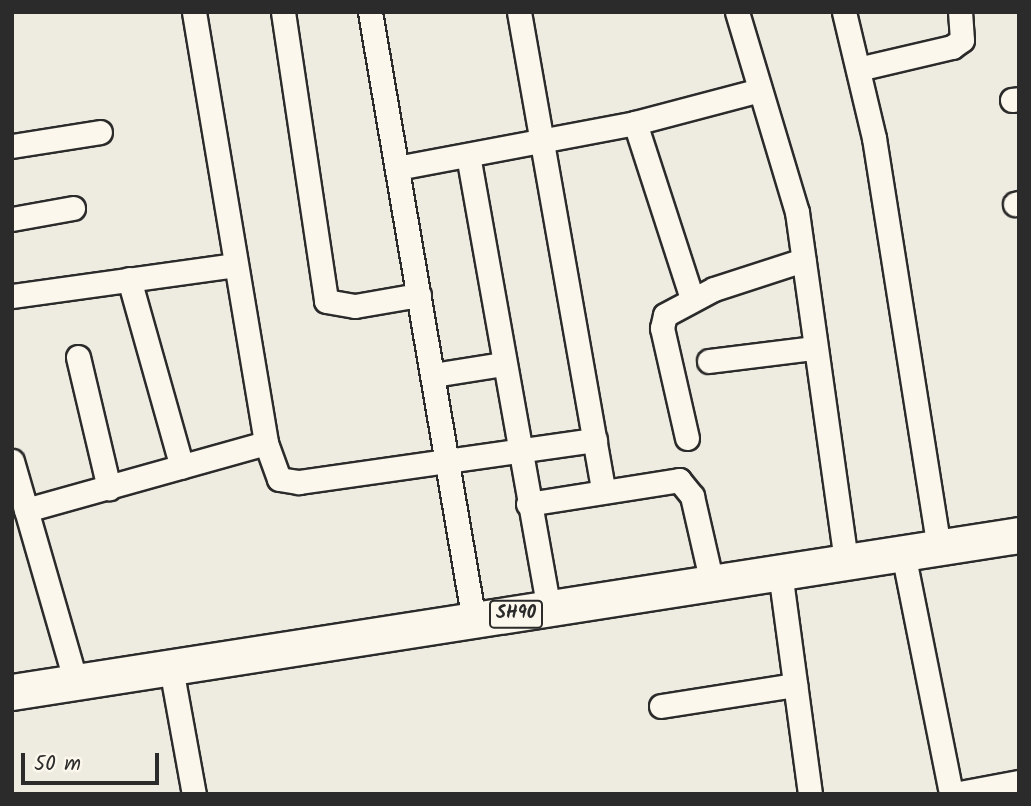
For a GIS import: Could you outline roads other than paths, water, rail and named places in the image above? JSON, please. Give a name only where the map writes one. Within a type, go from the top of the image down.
[{"type":"main road","name":"SH90","points":[[12,692],[1019,535]]},
{"type":"street","points":[[194,12],[272,472],[287,482],[518,453],[595,440]]},
{"type":"street","points":[[283,12],[323,294],[342,306],[419,295]]},
{"type":"street","points":[[370,12],[474,621]]},
{"type":"street","points":[[519,12],[544,141],[603,488]]},
{"type":"street","points":[[737,12],[797,212],[813,348],[846,562]]},
{"type":"street","points":[[844,12],[874,138],[939,547]]},
{"type":"street","points":[[858,69],[952,47],[962,40],[960,12]]},
{"type":"street","points":[[397,168],[635,123],[760,90]]},
{"type":"street","points":[[635,123],[692,298]]},
{"type":"street","points":[[12,146],[100,132]]},
{"type":"street","points":[[468,155],[518,453],[549,609]]},
{"type":"street","points":[[12,219],[73,208]]},
{"type":"street","points":[[687,438],[662,328],[671,308],[692,298],[803,260]]},
{"type":"street","points":[[12,296],[235,265]]},
{"type":"street","points":[[129,279],[182,467]]},
{"type":"street","points":[[709,361],[813,348]]},
{"type":"street","points":[[78,357],[109,488]]},
{"type":"street","points":[[433,375],[503,364]]},
{"type":"street","points":[[26,510],[267,443]]},
{"type":"street","points":[[12,461],[76,682]]},
{"type":"street","points":[[528,504],[603,488],[669,479],[688,485],[712,583]]},
{"type":"street","points":[[903,553],[953,794],[1019,782]]},
{"type":"street","points":[[780,572],[810,794]]},
{"type":"street","points":[[171,668],[194,794]]},
{"type":"street","points":[[661,706],[795,685]]}]
